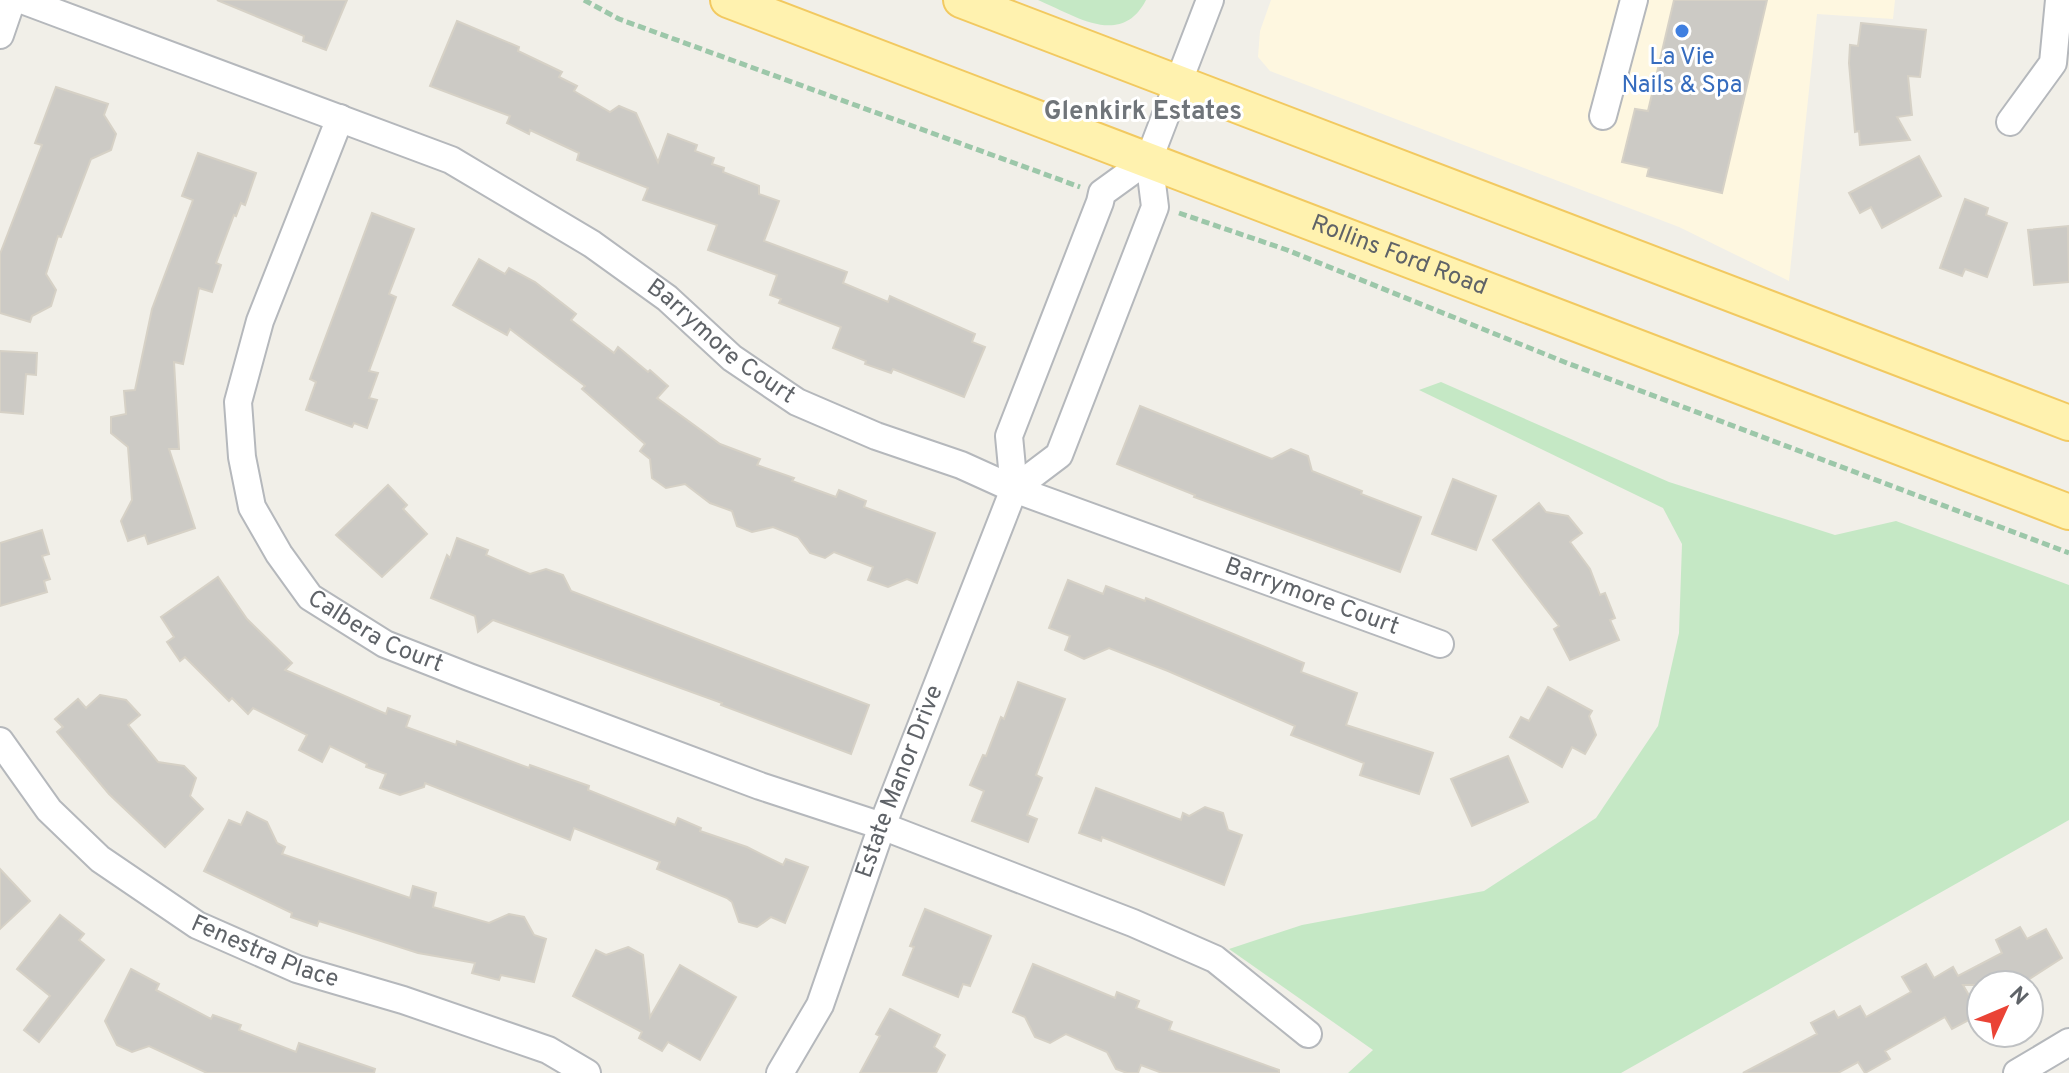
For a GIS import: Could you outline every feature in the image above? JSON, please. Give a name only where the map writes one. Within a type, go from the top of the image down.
[{"type":"main road","name":"Rollins Ford Road","points":[[728,0],[2069,512]]},
{"type":"main road","points":[[961,0],[2069,423]]},
{"type":"street","points":[[0,35],[12,0]]},
{"type":"street","name":"Barrymore Court","points":[[22,0],[451,160],[592,244],[667,298],[732,358],[797,402],[876,436],[961,465],[1014,489],[1440,644]]},
{"type":"street","points":[[1014,489],[1059,455],[1155,207],[1149,159],[1210,0]]},
{"type":"street","points":[[1603,116],[1634,0]]},
{"type":"street","points":[[2010,122],[2053,63],[2059,0]]},
{"type":"street","name":"Calbera Court","points":[[340,118],[260,321],[238,402],[242,457],[252,507],[279,554],[310,597],[385,644],[427,661],[760,786],[882,826],[1133,923],[1215,959],[1308,1034]]},
{"type":"street","name":"Estate Manor Drive","points":[[780,1073],[820,1005],[882,826],[1014,489],[1009,436],[1102,193],[1149,159]]},
{"type":"street","name":"Fenestra Place","points":[[0,741],[49,810],[100,859],[197,925],[297,969],[403,1000],[548,1050],[587,1073]]},
{"type":"street","points":[[2017,1073],[2069,1042]]},
{"type":"path","points":[[584,0],[619,19],[1049,174],[1062,183]]},
{"type":"path","points":[[1200,219],[1287,250],[1567,363],[2069,553]]},
{"type":"shaded area","points":[[1271,0],[1895,0],[1893,19],[1817,14],[1789,281],[1679,227],[1270,71],[1258,57],[1260,31]]},
{"type":"green space","points":[[1038,0],[1146,0],[1136,14],[1124,22],[1111,25],[1082,20]]},
{"type":"green space","points":[[1441,382],[1669,482],[1835,535],[1896,521],[2069,585],[2069,820],[1621,1073],[1348,1073],[1373,1050],[1229,949],[1302,925],[1484,891],[1596,818],[1658,726],[1679,633],[1682,544],[1663,508],[1419,390]]},
{"type":"building","points":[[217,0],[347,0],[326,50],[303,41],[304,36]]},
{"type":"building","points":[[1674,0],[1767,0],[1722,193],[1647,176],[1649,168],[1622,162],[1635,109],[1648,111]]},
{"type":"building","points":[[457,21],[519,47],[518,51],[562,72],[559,77],[577,86],[574,91],[610,112],[619,106],[636,113],[658,162],[668,134],[697,145],[695,151],[714,158],[712,164],[724,168],[723,172],[759,186],[759,194],[779,201],[764,241],[847,272],[843,283],[888,302],[890,296],[975,334],[972,342],[985,347],[964,397],[893,369],[891,373],[865,364],[866,361],[833,348],[841,327],[779,303],[781,299],[770,295],[777,275],[708,250],[717,225],[643,200],[648,188],[577,160],[579,153],[507,123],[510,116],[430,86]]},
{"type":"building","points":[[1861,23],[1926,30],[1920,77],[1908,76],[1912,115],[1897,117],[1910,140],[1860,145],[1859,131],[1855,132],[1849,63],[1850,45],[1858,46]]},
{"type":"building","points":[[56,87],[108,104],[104,115],[116,134],[111,150],[91,159],[61,237],[58,236],[46,274],[56,290],[51,306],[32,316],[30,322],[0,313],[0,254],[42,145],[35,143]]},
{"type":"building","points":[[198,153],[256,173],[245,205],[241,203],[234,215],[216,263],[221,265],[212,292],[199,288],[183,364],[174,362],[179,449],[169,449],[195,528],[148,544],[145,535],[128,541],[121,521],[132,500],[128,447],[111,433],[111,417],[126,414],[124,391],[135,390],[152,309],[193,200],[182,196]]},
{"type":"building","points":[[1919,156],[1941,196],[1882,228],[1871,207],[1860,213],[1849,193]]},
{"type":"building","points":[[1965,199],[1988,208],[1986,215],[2007,223],[1987,277],[1965,269],[1962,276],[1940,268]]},
{"type":"building","points":[[372,213],[414,229],[389,294],[396,297],[369,371],[378,373],[369,398],[377,400],[367,428],[354,423],[352,427],[306,410],[316,382],[310,379]]},
{"type":"building","points":[[2068,226],[2069,282],[2034,285],[2028,230]]},
{"type":"building","points":[[479,259],[505,274],[509,268],[535,282],[576,314],[571,320],[614,353],[618,347],[648,372],[650,370],[668,386],[657,398],[720,444],[760,459],[757,465],[794,478],[792,481],[836,497],[839,490],[866,501],[864,507],[935,533],[917,583],[907,579],[888,587],[868,580],[873,567],[834,552],[825,558],[810,553],[798,537],[773,527],[752,532],[737,526],[732,511],[710,503],[685,484],[666,488],[652,478],[650,459],[640,451],[645,444],[582,389],[585,386],[510,329],[507,335],[453,305]]},
{"type":"building","points":[[0,351],[37,353],[36,375],[26,374],[23,414],[0,412]]},
{"type":"building","points":[[1140,406],[1272,459],[1291,449],[1308,456],[1312,471],[1421,517],[1400,572],[1194,497],[1117,464]]},
{"type":"building","points":[[1453,479],[1496,496],[1476,550],[1432,534]]},
{"type":"building","points":[[388,485],[407,505],[403,509],[427,534],[382,577],[336,535]]},
{"type":"building","points":[[1539,503],[1546,512],[1568,516],[1582,533],[1570,542],[1590,569],[1600,595],[1605,593],[1615,618],[1610,620],[1619,640],[1570,660],[1554,629],[1559,626],[1493,540]]},
{"type":"building","points":[[42,530],[49,554],[42,556],[50,579],[44,581],[47,592],[0,606],[0,543]]},
{"type":"building","points":[[457,538],[488,550],[486,555],[530,574],[546,569],[563,575],[571,591],[869,705],[851,754],[722,703],[493,620],[478,632],[475,616],[431,598],[447,555],[450,558]]},
{"type":"building","points":[[218,577],[247,619],[292,663],[285,670],[386,714],[388,708],[410,716],[406,727],[589,786],[588,790],[675,825],[678,818],[701,828],[700,831],[747,847],[783,865],[786,859],[808,867],[785,923],[771,917],[757,927],[739,922],[732,902],[727,898],[657,869],[660,862],[574,828],[570,840],[425,783],[424,787],[400,795],[380,788],[386,774],[366,767],[367,764],[330,746],[322,762],[299,750],[307,735],[253,708],[248,714],[232,698],[229,701],[185,657],[180,661],[167,642],[174,637],[161,617]]},
{"type":"building","points":[[1068,580],[1103,594],[1106,586],[1145,601],[1146,598],[1304,663],[1301,672],[1357,693],[1346,725],[1433,753],[1419,794],[1360,775],[1364,763],[1291,735],[1295,726],[1168,671],[1109,648],[1084,659],[1065,650],[1070,636],[1049,628]]},
{"type":"building","points":[[1018,682],[1065,699],[1036,775],[1042,778],[1027,815],[1037,819],[1028,842],[972,821],[984,791],[970,785],[983,755],[986,756],[1001,717],[1004,719]]},
{"type":"building","points":[[1548,687],[1592,711],[1589,716],[1596,735],[1585,754],[1572,747],[1562,767],[1510,737],[1521,717],[1529,721]]},
{"type":"building","points":[[100,695],[126,700],[140,715],[128,725],[158,762],[184,766],[196,778],[190,796],[203,809],[165,847],[109,794],[57,732],[63,727],[55,719],[78,699],[86,708]]},
{"type":"building","points":[[1508,756],[1528,802],[1472,826],[1451,779]]},
{"type":"building","points":[[1096,788],[1181,820],[1183,813],[1189,816],[1205,807],[1223,813],[1228,830],[1242,835],[1224,885],[1102,837],[1101,841],[1079,833]]},
{"type":"building","points":[[247,812],[267,822],[277,843],[285,847],[282,854],[410,898],[413,886],[436,893],[433,907],[489,923],[509,914],[524,917],[534,935],[546,939],[534,982],[501,975],[499,980],[472,973],[475,963],[418,953],[319,921],[317,926],[291,917],[292,913],[204,871],[229,820],[241,825]]},
{"type":"building","points":[[0,869],[30,901],[0,929]]},
{"type":"building","points":[[925,909],[991,936],[970,986],[963,984],[958,997],[903,975],[914,947],[910,946]]},
{"type":"building","points":[[60,915],[84,934],[79,940],[104,960],[39,1042],[24,1030],[50,996],[17,969]]},
{"type":"building","points":[[2020,927],[2027,939],[2046,929],[2062,958],[2045,969],[1971,969],[2002,953],[1996,940]]},
{"type":"building","points":[[628,947],[643,955],[650,1017],[680,965],[736,997],[700,1060],[668,1042],[662,1051],[639,1038],[642,1032],[573,996],[596,950],[606,955]]},
{"type":"building","points":[[1033,964],[1115,998],[1117,992],[1139,1001],[1136,1008],[1172,1022],[1169,1030],[1279,1070],[1279,1073],[1162,1073],[1141,1065],[1138,1073],[1127,1073],[1116,1069],[1107,1052],[1066,1034],[1050,1043],[1035,1037],[1025,1017],[1013,1012]]},
{"type":"building","points":[[1926,964],[1934,978],[1953,967],[1958,976],[1965,972],[1965,1022],[1952,1029],[1945,1017],[1885,1051],[1890,1059],[1865,1073],[1858,1062],[1838,1073],[1743,1073],[1817,1034],[1811,1023],[1834,1011],[1838,1018],[1860,1006],[1866,1017],[1911,992],[1902,977]]},
{"type":"building","points":[[131,969],[159,984],[156,990],[211,1019],[213,1015],[241,1025],[239,1030],[296,1052],[299,1043],[375,1069],[374,1073],[207,1073],[149,1046],[132,1052],[117,1045],[105,1021]]},
{"type":"building","points":[[890,1009],[940,1035],[934,1047],[945,1055],[936,1073],[860,1073],[880,1036],[876,1034]]},
{"type":"place","name":"La Vie Nails & Spa","points":[[1682,31]]},
{"type":"district","name":"Glenkirk Estates","points":[[1143,112]]}]
